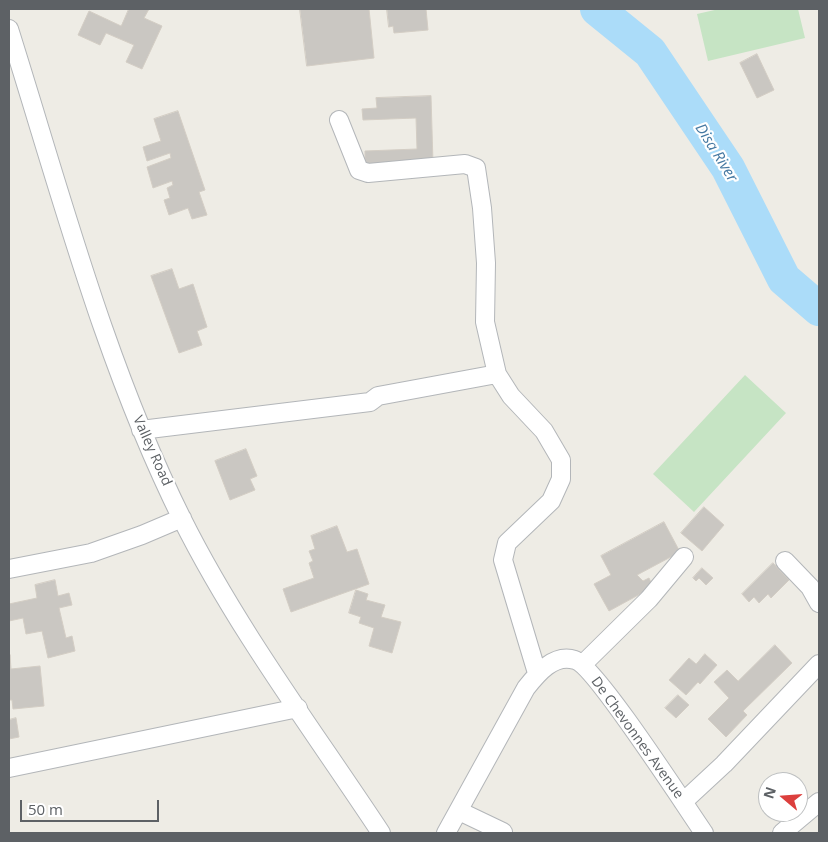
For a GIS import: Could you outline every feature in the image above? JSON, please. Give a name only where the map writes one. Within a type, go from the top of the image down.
[{"type":"street","name":"Valley Road","points":[[9,29],[103,325],[141,430],[182,518],[241,623],[380,833]]},
{"type":"street","points":[[339,120],[359,170],[368,173],[465,164],[476,168],[482,208],[486,263],[485,322],[497,374],[511,396],[544,431],[561,460],[561,479],[551,501],[507,544],[503,560],[537,673]]},
{"type":"street","points":[[141,430],[370,402],[378,396],[497,374]]},
{"type":"street","points":[[9,569],[91,553],[142,535],[182,518]]},
{"type":"street","points":[[583,664],[649,600],[684,557]]},
{"type":"street","points":[[785,561],[810,588],[819,603]]},
{"type":"street","name":"De Chevonnes Avenue","points":[[446,833],[515,706],[537,673],[561,660],[573,659],[583,664],[603,687],[704,833]]},
{"type":"street","points":[[682,802],[731,757],[819,664]]},
{"type":"street","points":[[9,768],[298,708]]},
{"type":"street","points":[[782,833],[819,802]]},
{"type":"street","points":[[459,811],[503,832]]},
{"type":"green space","points":[[719,9],[798,9],[805,38],[708,61],[697,14]]},
{"type":"green space","points":[[745,375],[786,413],[694,512],[653,474]]},
{"type":"building","points":[[129,9],[149,9],[144,18],[162,26],[142,69],[126,62],[134,45],[106,33],[100,45],[78,35],[89,11],[121,26]]},
{"type":"building","points":[[300,9],[369,9],[374,58],[307,66]]},
{"type":"building","points":[[387,9],[426,9],[428,30],[394,33],[393,26],[389,27]]},
{"type":"building","points":[[757,54],[774,90],[757,98],[740,63]]},
{"type":"building","points":[[431,96],[433,163],[365,166],[365,151],[417,149],[416,118],[363,120],[362,109],[377,108],[376,98]]},
{"type":"building","points":[[178,111],[205,190],[199,192],[207,215],[192,219],[188,208],[169,215],[164,200],[170,198],[167,188],[173,185],[172,181],[153,188],[147,167],[171,158],[170,153],[147,161],[143,147],[161,141],[154,119]]},
{"type":"building","points":[[172,269],[179,289],[193,284],[207,327],[197,331],[202,345],[179,353],[151,276]]},
{"type":"building","points":[[246,449],[257,476],[250,479],[255,490],[230,500],[215,461]]},
{"type":"building","points":[[704,507],[724,525],[702,551],[681,533]]},
{"type":"building","points":[[664,522],[680,552],[637,575],[643,581],[649,578],[653,587],[609,611],[594,584],[611,575],[601,556]]},
{"type":"building","points":[[337,526],[347,552],[357,549],[369,584],[291,612],[283,589],[314,578],[309,563],[313,561],[309,551],[315,549],[311,536]]},
{"type":"building","points":[[773,563],[789,580],[771,598],[768,594],[759,603],[754,597],[749,602],[742,594]]},
{"type":"building","points":[[702,568],[713,578],[706,585],[699,578],[696,581],[693,578]]},
{"type":"building","points":[[55,580],[58,596],[69,593],[72,605],[59,608],[66,638],[72,636],[75,651],[48,658],[42,631],[26,634],[23,618],[9,621],[9,604],[37,598],[35,585]]},
{"type":"building","points":[[356,590],[368,594],[366,600],[385,605],[381,617],[401,622],[392,653],[369,646],[374,628],[359,623],[361,617],[349,613]]},
{"type":"building","points":[[775,645],[792,663],[743,711],[747,715],[726,737],[708,719],[729,698],[714,682],[727,670],[738,681]]},
{"type":"building","points":[[705,654],[717,665],[700,684],[698,682],[686,695],[669,680],[689,658],[696,664]]},
{"type":"building","points":[[10,655],[11,669],[40,666],[44,706],[13,709],[12,700],[9,700]]},
{"type":"building","points":[[678,695],[689,705],[676,718],[665,708]]},
{"type":"building","points":[[16,718],[19,737],[9,739],[9,720]]},
{"type":"waterway","name":"Disa River","points":[[597,9],[650,52],[728,168],[784,279],[819,309]]}]
